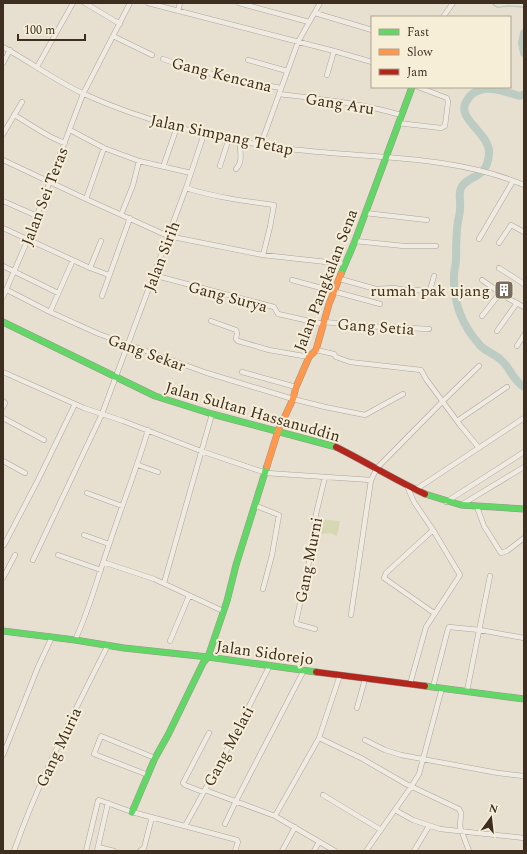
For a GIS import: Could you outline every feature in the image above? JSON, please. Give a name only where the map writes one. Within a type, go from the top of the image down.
[{"type":"street","points":[[37,67],[73,3]]},
{"type":"street","points":[[85,3],[120,24]]},
{"type":"street","name":"Jalan Sei Teras","points":[[3,297],[28,239],[83,94],[130,3]]},
{"type":"street","points":[[148,3],[371,62]]},
{"type":"street","points":[[178,11],[180,3]]},
{"type":"street","points":[[239,3],[309,22]]},
{"type":"street","points":[[261,144],[298,42],[320,3]]},
{"type":"street","points":[[444,16],[453,3]]},
{"type":"street","points":[[315,13],[371,30]]},
{"type":"street","points":[[113,36],[152,55]]},
{"type":"street","name":"Jalan Simpang Tetap","points":[[3,47],[83,94],[139,116],[176,127],[204,134],[282,148],[385,158],[406,158],[468,168],[524,184]]},
{"type":"street","points":[[3,63],[10,50]]},
{"type":"street","points":[[327,75],[334,51]]},
{"type":"street","name":"Gang Kencana","points":[[163,59],[195,70],[281,88]]},
{"type":"street","points":[[248,60],[287,71]]},
{"type":"street","name":"Jalan Pangkalan Sena","points":[[132,812],[155,758],[203,663],[208,657],[254,505],[266,473],[278,432],[294,399],[296,387],[310,357],[316,350],[323,323],[334,292],[412,88]]},
{"type":"street","points":[[398,123],[441,128],[445,126],[448,102],[447,98],[421,88]]},
{"type":"street","name":"Gang Aru","points":[[279,94],[360,105],[401,115]]},
{"type":"street","points":[[3,134],[22,102]]},
{"type":"street","points":[[14,115],[28,122],[46,135],[65,143]]},
{"type":"street","points":[[163,167],[176,127]]},
{"type":"street","points":[[70,130],[104,148],[139,161],[191,173]]},
{"type":"street","name":"Jalan Sirih","points":[[33,560],[102,414],[186,188],[204,134]]},
{"type":"street","points":[[220,166],[229,138]]},
{"type":"street","points":[[236,169],[240,164],[241,158],[239,147],[240,140]]},
{"type":"street","points":[[86,199],[104,148]]},
{"type":"street","points":[[3,160],[168,236],[263,254],[345,264]]},
{"type":"street","points":[[121,215],[133,185],[139,161]]},
{"type":"street","points":[[479,239],[513,181]]},
{"type":"street","points":[[186,188],[201,193],[239,201],[274,205],[263,254]]},
{"type":"street","points":[[3,201],[37,216]]},
{"type":"street","points":[[365,213],[427,220]]},
{"type":"street","points":[[102,296],[130,218]]},
{"type":"street","points":[[499,243],[511,225],[524,232]]},
{"type":"street","points":[[3,228],[90,268],[109,275]]},
{"type":"street","points":[[355,240],[404,246],[436,246]]},
{"type":"street","points":[[90,268],[101,241]]},
{"type":"street","points":[[50,312],[73,260]]},
{"type":"street","points":[[3,266],[58,293]]},
{"type":"street","points":[[499,268],[524,284]]},
{"type":"street","name":"Gang Surya","points":[[153,275],[274,307],[278,314],[323,323]]},
{"type":"street","points":[[340,279],[376,290],[394,288],[428,292],[434,276]]},
{"type":"street","points":[[292,280],[380,304]]},
{"type":"street","points":[[482,280],[500,293],[524,307]]},
{"type":"street","name":"Gang Sekar","points":[[6,290],[98,334],[207,373],[294,399],[365,415],[403,394]]},
{"type":"street","points":[[482,316],[500,293]]},
{"type":"street","points":[[497,331],[518,303]]},
{"type":"street","points":[[211,321],[236,330],[236,339],[238,341],[269,350],[310,357]]},
{"type":"street","name":"Jalan Sultan Hassanuddin","points":[[3,322],[155,396],[212,414],[333,446],[377,468],[414,490],[446,502],[477,507],[524,509]]},
{"type":"street","name":"Gang Setia","points":[[323,323],[429,329]]},
{"type":"street","points":[[517,346],[524,335]]},
{"type":"street","points":[[316,350],[334,354],[336,357],[350,362],[421,370],[457,421],[479,448]]},
{"type":"street","points":[[351,616],[371,480],[377,468],[479,366]]},
{"type":"street","points":[[3,372],[75,404],[201,451],[266,473],[371,480]]},
{"type":"street","points":[[242,372],[296,387]]},
{"type":"street","points":[[457,421],[507,387]]},
{"type":"street","points":[[3,401],[5,403],[3,408]]},
{"type":"street","points":[[4,545],[75,404]]},
{"type":"street","points":[[164,583],[212,414]]},
{"type":"street","points":[[3,418],[44,440]]},
{"type":"street","points":[[414,490],[524,418]]},
{"type":"street","points":[[75,640],[88,611],[122,506],[138,465],[148,430]]},
{"type":"street","points":[[446,502],[524,452]]},
{"type":"street","points":[[3,461],[25,473]]},
{"type":"street","points":[[138,465],[158,472]]},
{"type":"street","points":[[461,505],[524,467]]},
{"type":"street","name":"Gang Murni","points":[[315,628],[299,625],[296,622],[325,477]]},
{"type":"street","points":[[408,486],[414,502],[460,575],[426,627],[410,684]]},
{"type":"street","points":[[87,493],[122,506]]},
{"type":"street","points":[[254,505],[280,515],[272,555],[262,589]]},
{"type":"street","points":[[477,507],[484,526],[501,553],[507,551],[524,538]]},
{"type":"street","points":[[433,530],[386,573],[384,578],[434,613]]},
{"type":"street","points":[[84,535],[109,544]]},
{"type":"street","points":[[3,578],[15,554]]},
{"type":"street","points":[[58,555],[101,570]]},
{"type":"street","points":[[103,562],[164,583],[223,611]]},
{"type":"street","points":[[467,691],[490,576]]},
{"type":"street","points":[[170,641],[190,596]]},
{"type":"street","points":[[433,687],[448,629],[451,626],[524,638]]},
{"type":"street","name":"Jalan Sidorejo","points":[[3,631],[524,699]]},
{"type":"street","points":[[3,755],[38,667],[52,637]]},
{"type":"street","name":"Gang Muria","points":[[14,851],[38,790],[80,699],[108,645]]},
{"type":"street","name":"Gang Melati","points":[[185,826],[229,746],[270,665]]},
{"type":"street","points":[[225,824],[304,670]]},
{"type":"street","points":[[275,816],[319,738],[340,675]]},
{"type":"street","points":[[357,708],[365,679]]},
{"type":"street","points":[[366,851],[419,774],[424,760],[442,688]]},
{"type":"street","points":[[209,733],[183,783],[185,785],[236,800],[275,816],[335,851]]},
{"type":"street","points":[[148,775],[94,754],[102,736],[155,758]]},
{"type":"street","points":[[319,738],[361,758],[411,787],[459,809],[461,813],[460,827],[469,851]]},
{"type":"street","points":[[365,740],[392,753],[498,773],[524,776]]},
{"type":"street","points":[[323,795],[381,830]]},
{"type":"street","points":[[86,851],[98,801],[100,800],[132,812],[237,840],[238,842],[234,851]]},
{"type":"street","points":[[108,803],[97,849],[114,851]]},
{"type":"street","points":[[395,810],[413,820],[440,829],[524,838]]},
{"type":"street","points":[[140,851],[144,848],[152,817]]},
{"type":"street","points":[[414,851],[429,826]]},
{"type":"street","points":[[282,851],[295,827]]},
{"type":"street","points":[[314,851],[319,842]]},
{"type":"green space","points":[[317,519],[340,521],[337,536],[330,533],[314,535]]},
{"type":"waterway","points":[[492,3],[496,7],[524,7]]},
{"type":"waterway","points":[[524,33],[522,43],[524,53]]},
{"type":"waterway","points":[[524,94],[520,96],[498,90],[483,89],[471,95],[466,102],[464,108],[469,121],[485,140],[489,154],[488,162],[485,168],[477,176],[468,180],[460,190],[460,210],[456,240],[456,262],[454,275],[455,294],[463,321],[481,347],[504,363],[516,381],[524,387]]},
{"type":"traffic: fast","points":[[341,274],[355,241],[412,88]]},
{"type":"traffic: fast","points":[[3,322],[155,396],[212,414],[336,447]]},
{"type":"traffic: fast","points":[[132,812],[155,758],[168,735],[203,663],[208,657],[227,601],[236,565],[267,466]]},
{"type":"traffic: fast","points":[[425,494],[461,505],[524,509]]},
{"type":"traffic: fast","points":[[3,631],[316,672]]},
{"type":"traffic: fast","points":[[425,686],[524,699]]},
{"type":"traffic: slow","points":[[267,466],[278,431],[293,399],[296,387],[309,357],[316,350],[329,304],[341,274]]},
{"type":"traffic: jam","points":[[336,447],[425,494]]},
{"type":"traffic: jam","points":[[316,672],[425,686]]},
{"type":"place","name":"rumah pak ujang","points":[[504,290]]}]
